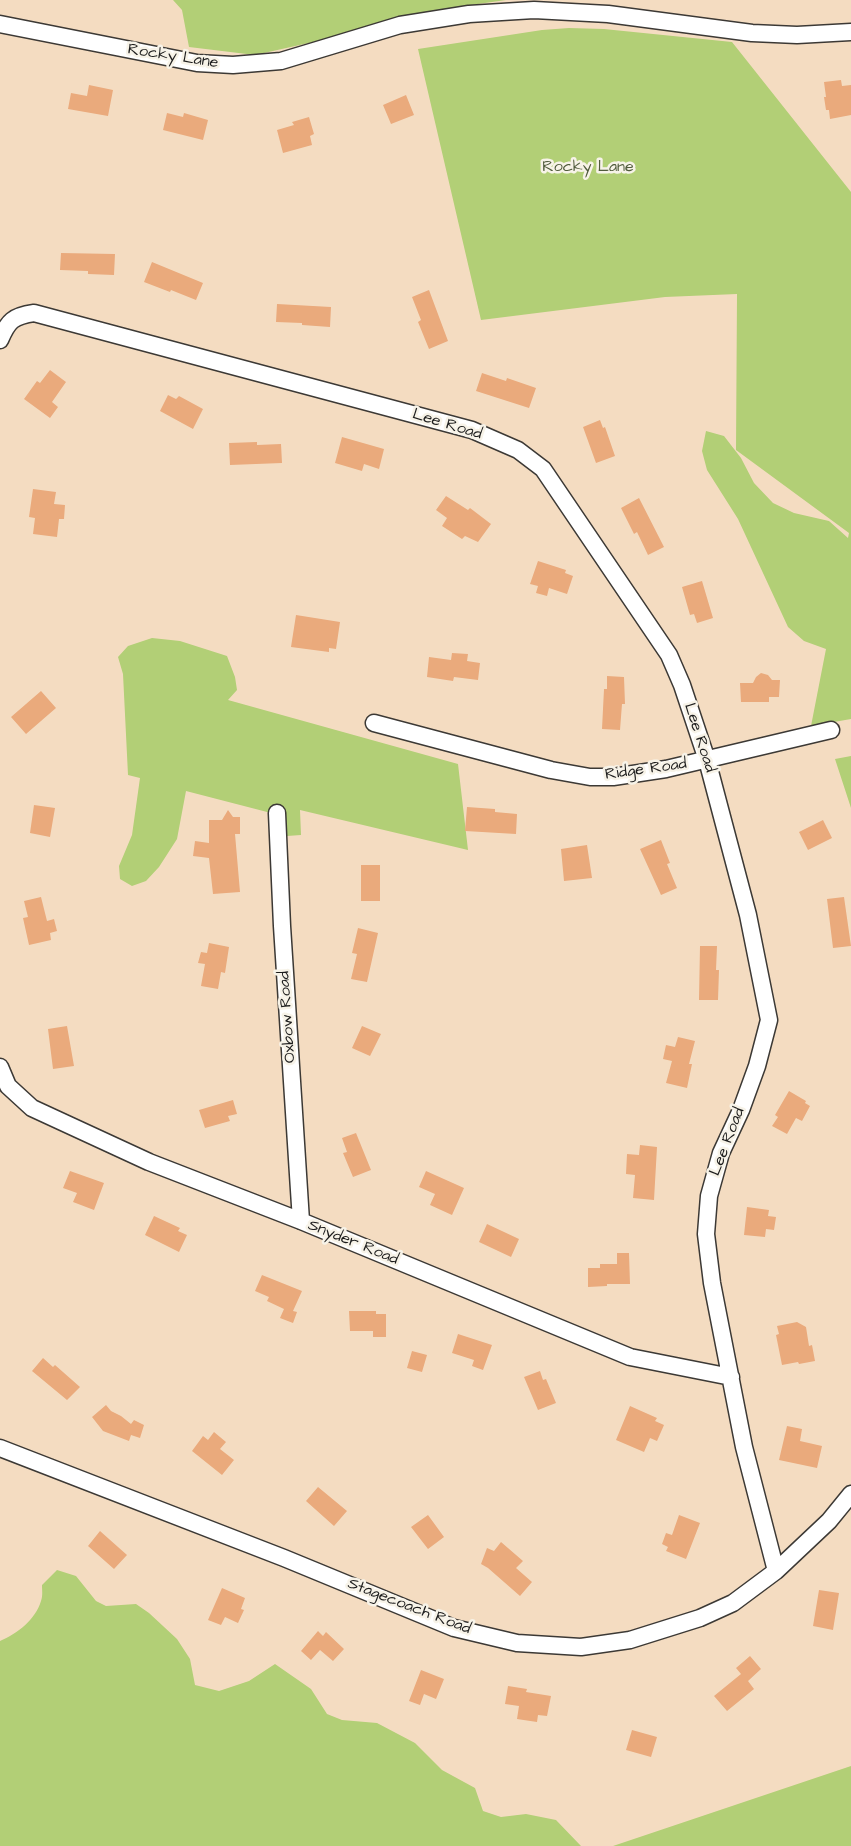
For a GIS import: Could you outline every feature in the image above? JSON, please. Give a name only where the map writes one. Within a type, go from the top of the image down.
[{"type":"street","name":"Rocky Lane","points":[[0,24],[197,63],[233,65],[281,61],[400,25],[469,14],[534,10],[608,14],[752,33],[797,35],[851,32]]},
{"type":"street","name":"Lee Road","points":[[0,340],[6,324],[21,315],[34,313],[472,430],[518,450],[543,469],[669,655],[682,685],[707,760],[748,915],[769,1020],[757,1066],[741,1110],[721,1153],[709,1196],[706,1234],[712,1282],[744,1447],[776,1571]]},
{"type":"street","name":"Ridge Road","points":[[374,723],[551,770],[590,777],[634,774],[707,760],[831,730]]},
{"type":"street","name":"Oxbow Road","points":[[277,813],[282,926],[301,1222]]},
{"type":"street","name":"Snyder Road","points":[[0,1067],[8,1086],[32,1108],[149,1162],[301,1222],[630,1358],[731,1377]]},
{"type":"street","name":"Stagecoach Road","points":[[0,1448],[284,1558],[454,1628],[517,1642],[582,1647],[630,1640],[708,1614],[733,1603],[776,1571],[830,1521],[851,1494]]},
{"type":"green space","points":[[173,0],[506,0],[387,21],[331,38],[255,55],[189,47],[182,10]]},
{"type":"green space","name":"Rocky Lane","points":[[569,28],[604,29],[732,42],[851,192],[851,719],[811,726],[826,649],[804,641],[788,627],[738,519],[707,470],[702,451],[706,431],[724,436],[741,458],[754,483],[773,503],[794,513],[829,521],[848,538],[849,533],[736,450],[737,294],[665,297],[481,320],[418,49],[542,30]]},
{"type":"green space","points":[[152,638],[180,641],[227,656],[235,677],[237,690],[228,700],[458,764],[468,850],[300,810],[301,835],[273,837],[271,813],[186,791],[177,839],[159,867],[146,881],[132,886],[120,879],[119,866],[132,835],[140,778],[128,775],[123,674],[118,657],[128,646]]},
{"type":"green space","points":[[851,756],[851,808],[835,759]]},
{"type":"green space","points":[[57,1570],[76,1576],[96,1601],[106,1606],[136,1604],[149,1613],[177,1639],[190,1659],[195,1685],[219,1691],[249,1681],[275,1664],[311,1689],[327,1714],[342,1720],[377,1723],[415,1743],[442,1770],[475,1788],[483,1811],[501,1817],[526,1814],[556,1820],[581,1846],[0,1846],[0,1641],[19,1630],[35,1614],[41,1601],[42,1585]]},
{"type":"green space","points":[[851,1766],[851,1846],[613,1846]]},
{"type":"building","points":[[841,80],[842,86],[851,85],[851,115],[830,119],[829,110],[826,110],[824,82]]},
{"type":"building","points":[[89,85],[113,90],[108,116],[68,109],[71,93],[87,96]]},
{"type":"building","points":[[406,95],[414,115],[391,124],[383,105]]},
{"type":"building","points":[[167,113],[183,117],[184,113],[208,120],[203,140],[163,130]]},
{"type":"building","points":[[309,117],[314,134],[310,136],[312,145],[283,153],[277,130],[294,125],[292,122]]},
{"type":"building","points":[[61,253],[115,254],[114,275],[88,274],[88,271],[60,270]]},
{"type":"building","points":[[152,262],[203,283],[196,300],[144,282]]},
{"type":"building","points":[[429,290],[448,341],[429,349],[418,322],[421,320],[412,297]]},
{"type":"building","points":[[277,304],[331,307],[330,327],[276,322]]},
{"type":"building","points":[[50,370],[66,382],[52,402],[58,407],[50,418],[24,399],[37,381],[40,383]]},
{"type":"building","points":[[482,373],[506,381],[507,378],[536,388],[529,408],[476,391]]},
{"type":"building","points":[[168,395],[176,399],[179,396],[203,409],[193,429],[160,411]]},
{"type":"building","points":[[600,420],[603,428],[605,427],[615,456],[596,463],[583,427]]},
{"type":"building","points":[[342,437],[384,449],[379,469],[364,464],[362,471],[335,463]]},
{"type":"building","points":[[257,442],[257,445],[281,444],[282,463],[230,465],[229,443]]},
{"type":"building","points":[[33,489],[56,492],[54,504],[65,505],[64,519],[59,519],[57,537],[33,534],[35,518],[29,517]]},
{"type":"building","points":[[446,496],[468,510],[470,508],[491,524],[478,542],[465,536],[462,539],[442,526],[447,518],[436,510]]},
{"type":"building","points":[[639,498],[664,547],[648,555],[637,532],[634,534],[621,508]]},
{"type":"building","points":[[538,561],[566,570],[565,573],[573,576],[567,594],[549,588],[547,596],[536,593],[538,586],[530,584]]},
{"type":"building","points":[[702,581],[713,618],[697,623],[694,614],[690,615],[682,587]]},
{"type":"building","points":[[296,615],[340,622],[336,649],[329,648],[329,652],[291,647]]},
{"type":"building","points":[[452,653],[468,654],[467,661],[480,663],[478,680],[454,677],[453,681],[427,677],[429,657],[451,660]]},
{"type":"building","points":[[761,673],[768,675],[772,680],[780,680],[779,697],[769,697],[769,702],[741,702],[740,683],[753,683]]},
{"type":"building","points":[[607,676],[624,677],[625,704],[622,704],[620,730],[602,729],[604,689],[607,689]]},
{"type":"building","points":[[41,691],[56,708],[26,734],[11,717]]},
{"type":"building","points":[[34,805],[55,808],[50,837],[30,833]]},
{"type":"building","points":[[467,807],[495,809],[495,812],[517,814],[516,834],[465,831]]},
{"type":"building","points":[[228,810],[233,817],[240,817],[240,834],[235,834],[240,892],[213,894],[209,858],[193,856],[195,841],[209,843],[209,820],[222,820]]},
{"type":"building","points":[[823,820],[832,838],[808,850],[799,832]]},
{"type":"building","points":[[661,840],[670,863],[667,864],[677,888],[661,895],[640,849]]},
{"type":"building","points":[[587,845],[592,878],[564,881],[561,849]]},
{"type":"building","points":[[361,865],[380,865],[380,901],[361,901]]},
{"type":"building","points":[[41,897],[47,921],[54,919],[57,931],[50,933],[51,940],[29,945],[23,918],[28,917],[24,901]]},
{"type":"building","points":[[844,897],[851,946],[833,948],[827,899]]},
{"type":"building","points":[[358,928],[378,933],[367,982],[351,979],[357,954],[352,953]]},
{"type":"building","points":[[209,943],[229,947],[225,973],[221,972],[218,989],[201,986],[205,964],[198,963],[201,952],[207,953]]},
{"type":"building","points":[[700,946],[717,946],[716,970],[719,970],[718,1000],[699,1000]]},
{"type":"building","points":[[67,1026],[74,1066],[53,1069],[48,1029]]},
{"type":"building","points":[[362,1026],[381,1034],[370,1056],[352,1048]]},
{"type":"building","points":[[678,1037],[695,1041],[689,1064],[692,1064],[687,1088],[666,1083],[672,1061],[663,1059],[666,1045],[675,1047]]},
{"type":"building","points":[[789,1091],[806,1101],[805,1103],[810,1106],[802,1121],[796,1118],[787,1134],[772,1126],[778,1117],[775,1115]]},
{"type":"building","points":[[233,1100],[237,1114],[228,1116],[230,1121],[205,1128],[199,1110]]},
{"type":"building","points":[[356,1133],[371,1170],[353,1177],[343,1153],[347,1152],[342,1138]]},
{"type":"building","points":[[640,1145],[657,1147],[654,1200],[633,1198],[635,1175],[626,1174],[627,1154],[639,1155]]},
{"type":"building","points":[[70,1171],[104,1183],[94,1210],[73,1202],[77,1193],[63,1188]]},
{"type":"building","points":[[426,1171],[464,1188],[452,1215],[430,1205],[435,1194],[419,1187]]},
{"type":"building","points":[[747,1207],[769,1210],[768,1216],[776,1217],[774,1230],[766,1229],[765,1237],[744,1235]]},
{"type":"building","points":[[154,1216],[180,1228],[178,1231],[187,1235],[179,1252],[145,1235]]},
{"type":"building","points":[[487,1224],[519,1239],[511,1257],[479,1242]]},
{"type":"building","points":[[617,1253],[629,1253],[630,1284],[607,1284],[607,1286],[588,1287],[588,1268],[600,1268],[600,1264],[617,1264]]},
{"type":"building","points":[[262,1275],[302,1291],[293,1311],[297,1312],[293,1323],[280,1318],[284,1309],[267,1301],[269,1297],[255,1291]]},
{"type":"building","points":[[349,1311],[376,1311],[376,1314],[386,1314],[386,1337],[373,1337],[373,1331],[350,1331]]},
{"type":"building","points":[[797,1322],[806,1327],[809,1346],[812,1345],[815,1361],[782,1365],[776,1335],[779,1334],[777,1326]]},
{"type":"building","points":[[458,1334],[492,1345],[483,1370],[472,1366],[474,1360],[452,1353]]},
{"type":"building","points":[[412,1351],[427,1355],[422,1372],[407,1368]]},
{"type":"building","points":[[43,1358],[53,1367],[55,1365],[80,1387],[67,1400],[32,1371]]},
{"type":"building","points":[[540,1371],[543,1380],[546,1379],[556,1403],[538,1410],[524,1377]]},
{"type":"building","points":[[106,1405],[111,1411],[131,1424],[134,1420],[144,1425],[140,1438],[131,1435],[129,1441],[103,1431],[92,1417]]},
{"type":"building","points":[[630,1406],[657,1418],[655,1421],[664,1425],[657,1441],[650,1438],[644,1452],[616,1440]]},
{"type":"building","points":[[787,1426],[802,1429],[800,1441],[822,1446],[817,1468],[779,1460]]},
{"type":"building","points":[[214,1432],[226,1442],[220,1449],[234,1460],[222,1475],[192,1451],[203,1436],[208,1440]]},
{"type":"building","points":[[318,1487],[347,1511],[334,1526],[306,1501]]},
{"type":"building","points":[[428,1515],[444,1537],[428,1549],[411,1527]]},
{"type":"building","points":[[679,1515],[700,1523],[686,1559],[666,1551],[668,1547],[662,1544],[666,1533],[672,1535]]},
{"type":"building","points":[[100,1531],[127,1555],[114,1569],[88,1546]]},
{"type":"building","points":[[501,1542],[523,1561],[516,1568],[532,1582],[520,1596],[481,1564],[487,1548],[494,1551]]},
{"type":"building","points":[[222,1588],[245,1598],[241,1609],[244,1610],[238,1623],[225,1617],[221,1625],[208,1620]]},
{"type":"building","points":[[819,1590],[839,1593],[833,1630],[813,1626]]},
{"type":"building","points":[[318,1631],[323,1636],[326,1632],[344,1649],[333,1661],[320,1650],[311,1660],[301,1651]]},
{"type":"building","points":[[750,1656],[761,1669],[748,1681],[754,1689],[727,1711],[714,1696],[741,1674],[736,1668]]},
{"type":"building","points":[[421,1670],[444,1679],[436,1699],[424,1694],[420,1705],[409,1701]]},
{"type":"building","points":[[508,1686],[527,1689],[526,1692],[551,1696],[547,1716],[538,1715],[537,1722],[517,1719],[519,1706],[505,1704]]},
{"type":"building","points":[[632,1730],[657,1737],[651,1757],[626,1750]]}]
